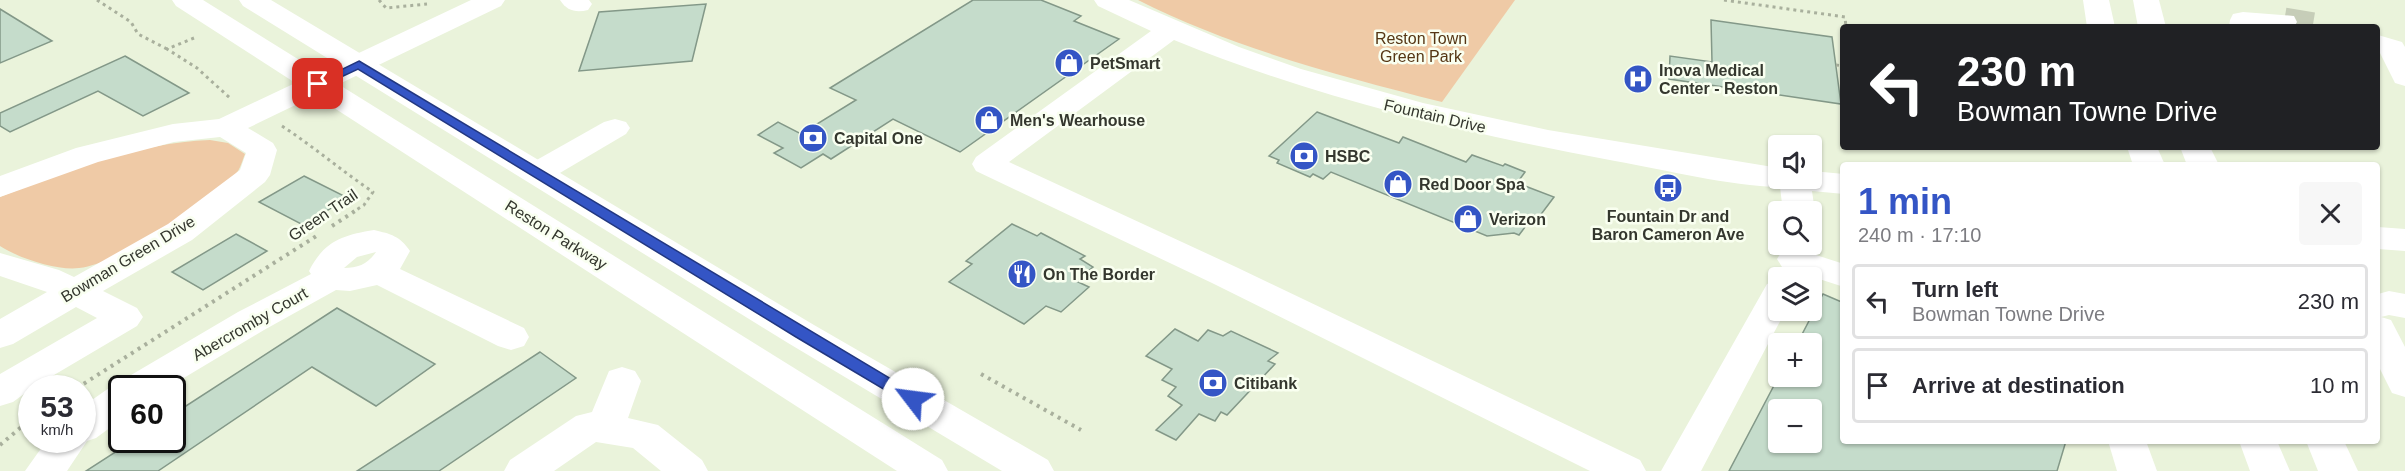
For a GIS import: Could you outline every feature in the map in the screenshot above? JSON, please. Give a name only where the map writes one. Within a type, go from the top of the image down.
[{"type":"main road","name":"Reston Parkway","points":[[185,0],[928,471]]},
{"type":"main road","points":[[252,0],[801,334],[1034,471]]},
{"type":"main road","points":[[0,186],[87,155],[173,133],[226,127],[492,0]]},
{"type":"main road","name":"Fountain Drive","points":[[1107,0],[1170,30],[1277,72],[1350,95],[1432,116],[1580,146],[1768,176]]},
{"type":"main road","points":[[2096,0],[2100,24]]},
{"type":"main road","points":[[2146,0],[2151,24]]},
{"type":"main road","points":[[2243,24],[2243,20],[2284,21]]},
{"type":"main road","points":[[1170,30],[987,164],[1224,275],[1626,471]]},
{"type":"main road","points":[[2380,44],[2392,48],[2405,77]]},
{"type":"main road","name":"Bowman Green Drive","points":[[0,335],[180,232],[254,175],[262,150],[226,127]]},
{"type":"main road","points":[[537,173],[615,128]]},
{"type":"main road","name":"Fountain Drive","points":[[1822,182],[1840,184]]},
{"type":"main road","points":[[2380,238],[2405,240]]},
{"type":"main road","name":"Abercromby Court","points":[[161,375],[251,321],[332,278],[326,271],[330,261],[341,251],[358,243],[374,241],[387,244],[393,251],[389,261],[378,272],[511,337]]},
{"type":"main road","points":[[1794,260],[1840,275]]},
{"type":"main road","points":[[0,264],[48,278],[125,317],[0,392]]},
{"type":"main road","points":[[2380,305],[2389,303],[2405,306]]},
{"type":"main road","points":[[1681,471],[1768,312]]},
{"type":"main road","points":[[2380,333],[2405,383]]},
{"type":"main road","points":[[605,428],[622,381]]},
{"type":"main road","points":[[524,471],[590,426],[644,435],[688,471]]},
{"type":"main road","points":[[2128,444],[2137,471]]},
{"type":"main road","points":[[2259,444],[2270,471]]},
{"type":"main road","points":[[2326,444],[2338,471]]},
{"type":"main road","points":[[45,471],[58,453]]},
{"type":"path","name":"Green Trail","points":[[96,376],[364,205],[372,192],[340,170],[319,150],[286,128],[241,106],[197,68],[138,34],[131,22],[98,0]]},
{"type":"path","points":[[1724,0],[1845,17],[1846,24]]},
{"type":"path","points":[[167,49],[194,38]]},
{"type":"path","points":[[1836,65],[1840,66]]},
{"type":"path","points":[[981,374],[1081,430]]},
{"type":"path","points":[[0,445],[18,430]]},
{"type":"green space","name":"Reston Town Green Park","points":[[1138,0],[1515,0],[1442,102],[1326,71],[1249,47],[1211,33]]},
{"type":"green space","points":[[210,140],[228,143],[245,154],[238,171],[226,184],[187,215],[117,256],[79,268],[60,268],[38,263],[0,246],[0,197],[51,177],[129,152],[183,142]]},
{"type":"building","points":[[973,0],[1041,0],[1081,16],[1074,21],[1119,39],[960,152],[893,119],[831,159],[823,154],[801,168],[774,153],[783,148],[758,135],[778,122],[801,134],[856,100],[830,88]]},
{"type":"building","points":[[706,4],[692,61],[579,71],[599,12]]},
{"type":"building","points":[[0,9],[52,41],[0,63]]},
{"type":"building","points":[[1711,20],[1832,37],[1840,104],[1669,79],[1670,56],[1712,62]]},
{"type":"building","points":[[125,56],[189,93],[143,116],[98,91],[10,132],[0,126],[0,113]]},
{"type":"building","points":[[1317,112],[1399,143],[1403,137],[1466,162],[1472,155],[1503,166],[1505,164],[1525,172],[1517,183],[1554,197],[1539,217],[1534,215],[1519,235],[1514,233],[1487,236],[1331,172],[1323,179],[1313,174],[1310,177],[1277,163],[1279,160],[1269,156]]},
{"type":"building","points":[[304,176],[348,198],[303,225],[259,202]]},
{"type":"building","name":"On The Border","points":[[1012,224],[1037,236],[1041,233],[1085,256],[1080,259],[1093,267],[1076,281],[1089,287],[1061,312],[1046,306],[1024,324],[949,282],[972,264],[966,261]]},
{"type":"building","points":[[236,234],[267,251],[203,290],[172,272]]},
{"type":"building","points":[[1823,294],[1840,301],[1840,444],[2065,444],[2057,471],[1729,471],[1773,387],[1822,387],[1822,333],[1803,333],[1809,321],[1822,321]]},
{"type":"building","points":[[337,308],[435,364],[376,406],[312,367],[186,452],[186,406]]},
{"type":"building","name":"Citibank","points":[[1175,329],[1198,341],[1208,330],[1223,336],[1231,331],[1278,353],[1268,361],[1275,364],[1227,415],[1221,412],[1215,421],[1199,414],[1176,440],[1156,430],[1182,405],[1168,396],[1176,387],[1162,380],[1172,369],[1146,356]]},
{"type":"building","points":[[540,352],[576,378],[439,471],[357,471]]},
{"type":"building","points":[[114,453],[185,453],[158,471],[86,471]]},
{"type":"tunnel","points":[[2284,22],[2296,24]]},
{"type":"place","name":"PetSmart","points":[[1069,63]]},
{"type":"place","name":"Inova Medical Center - Reston","points":[[1638,79]]},
{"type":"place","name":"Men's Wearhouse","points":[[989,120]]},
{"type":"place","name":"Capital One","points":[[813,138]]},
{"type":"place","name":"HSBC","points":[[1304,156]]},
{"type":"place","name":"Red Door Spa","points":[[1398,184]]},
{"type":"place","name":"Fountain Dr and Baron Cameron Ave","points":[[1668,188]]},
{"type":"place","name":"Verizon","points":[[1468,219]]},
{"type":"place","name":"On The Border","points":[[1022,274]]},
{"type":"place","name":"Citibank","points":[[1213,383]]},
{"type":"route","points":[[318,84],[359,64],[801,334],[913,399]]}]
